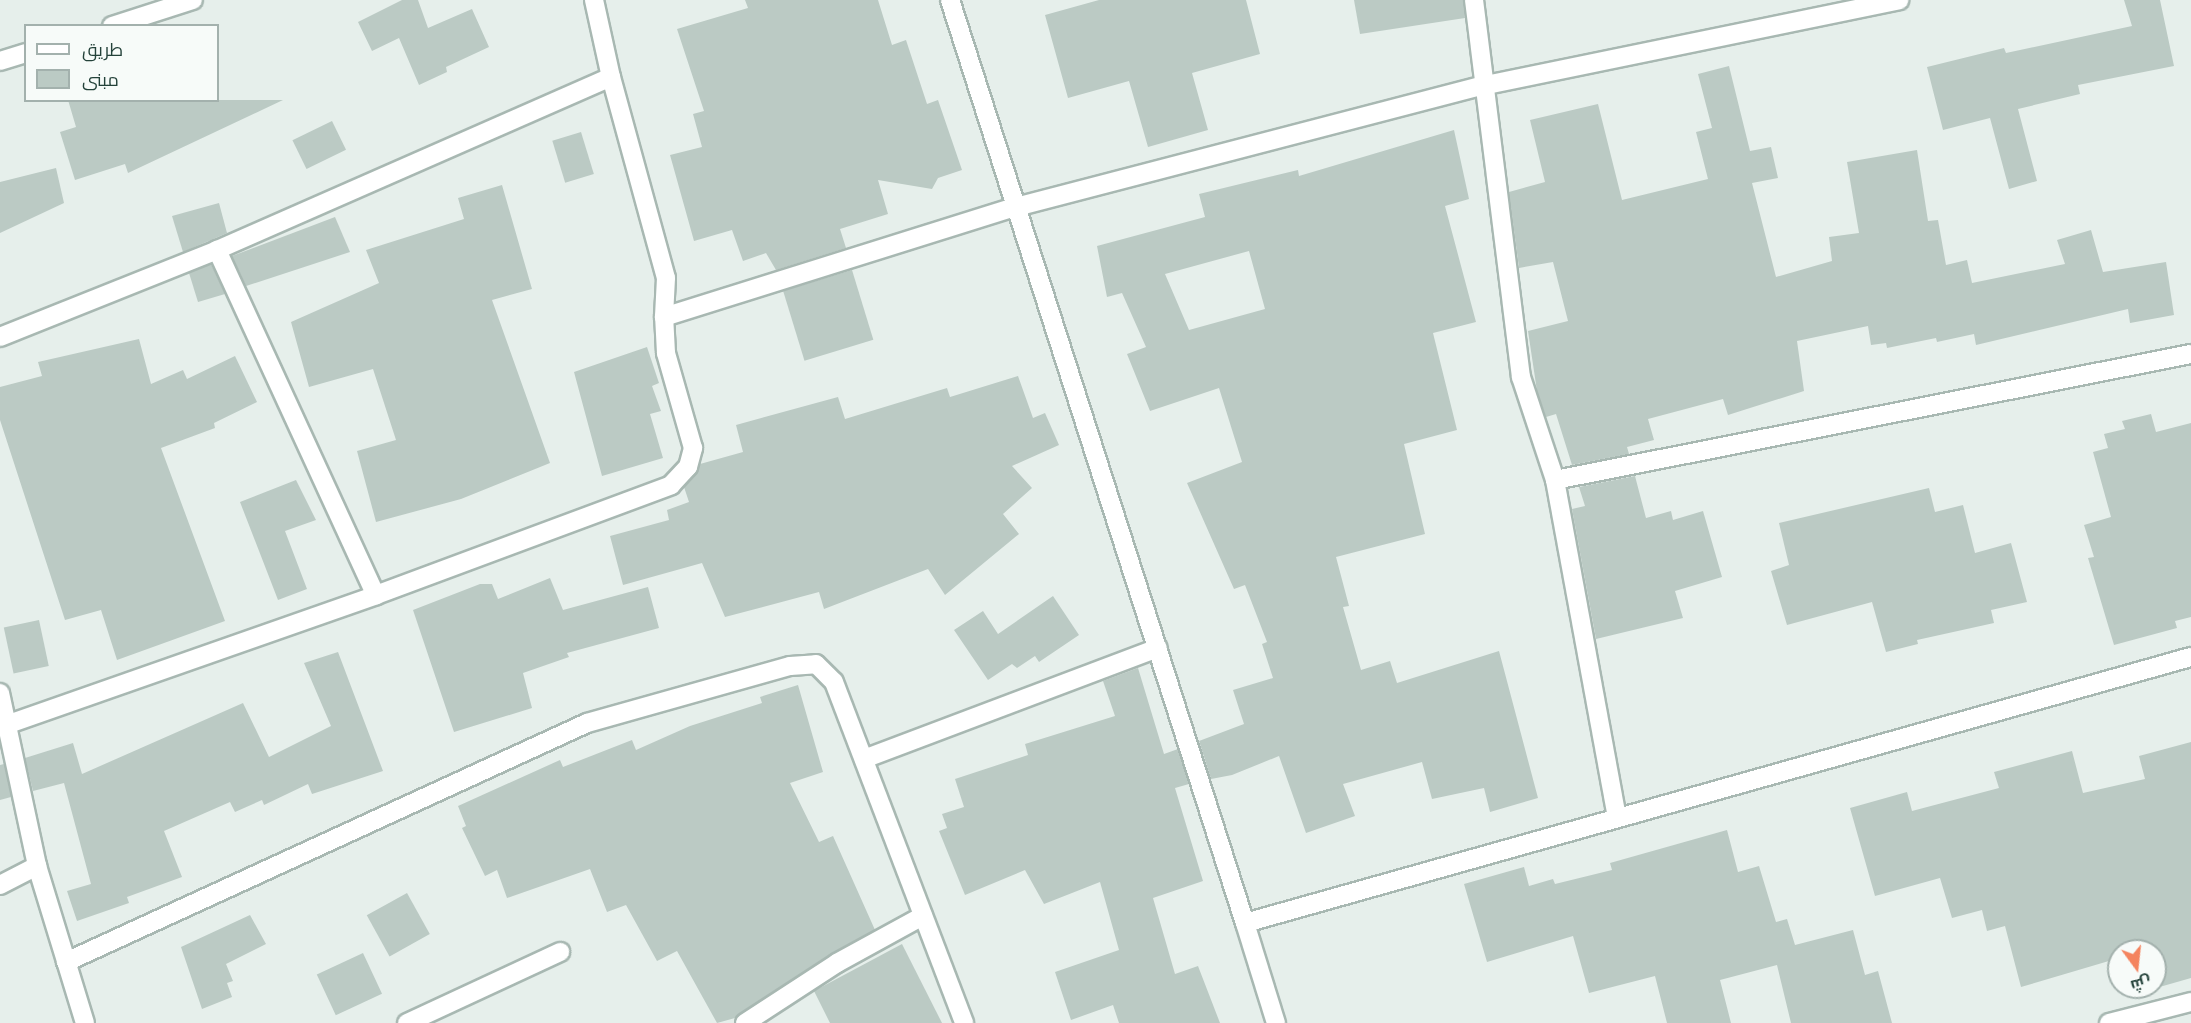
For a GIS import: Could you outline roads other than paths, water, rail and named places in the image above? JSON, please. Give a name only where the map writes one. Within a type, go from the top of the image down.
[{"type":"street","points":[[118,24],[193,0]]},
{"type":"street","points":[[4,726],[375,595],[671,485],[688,467],[693,448],[666,353],[664,317],[666,278],[611,77],[594,0]]},
{"type":"street","points":[[950,0],[1276,1023]]},
{"type":"street","points":[[1474,0],[1521,377],[1555,480],[1617,818]]},
{"type":"street","points":[[664,317],[1016,207],[1486,85],[1899,0]]},
{"type":"street","points":[[0,61],[24,54]]},
{"type":"street","points":[[0,337],[217,250],[611,77]]},
{"type":"street","points":[[217,250],[375,595]]},
{"type":"street","points":[[1555,480],[2191,354]]},
{"type":"street","points":[[864,759],[1158,648]]},
{"type":"street","points":[[1245,923],[2191,657]]},
{"type":"street","points":[[66,962],[587,723],[790,666],[816,664],[834,682],[964,1023]]},
{"type":"street","points":[[0,693],[4,726],[38,866],[85,1023]]},
{"type":"street","points":[[0,885],[38,866]]},
{"type":"street","points":[[745,1023],[837,963],[922,916]]},
{"type":"street","points":[[407,1023],[560,952]]},
{"type":"street","points":[[2109,1023],[2191,1002]]}]
